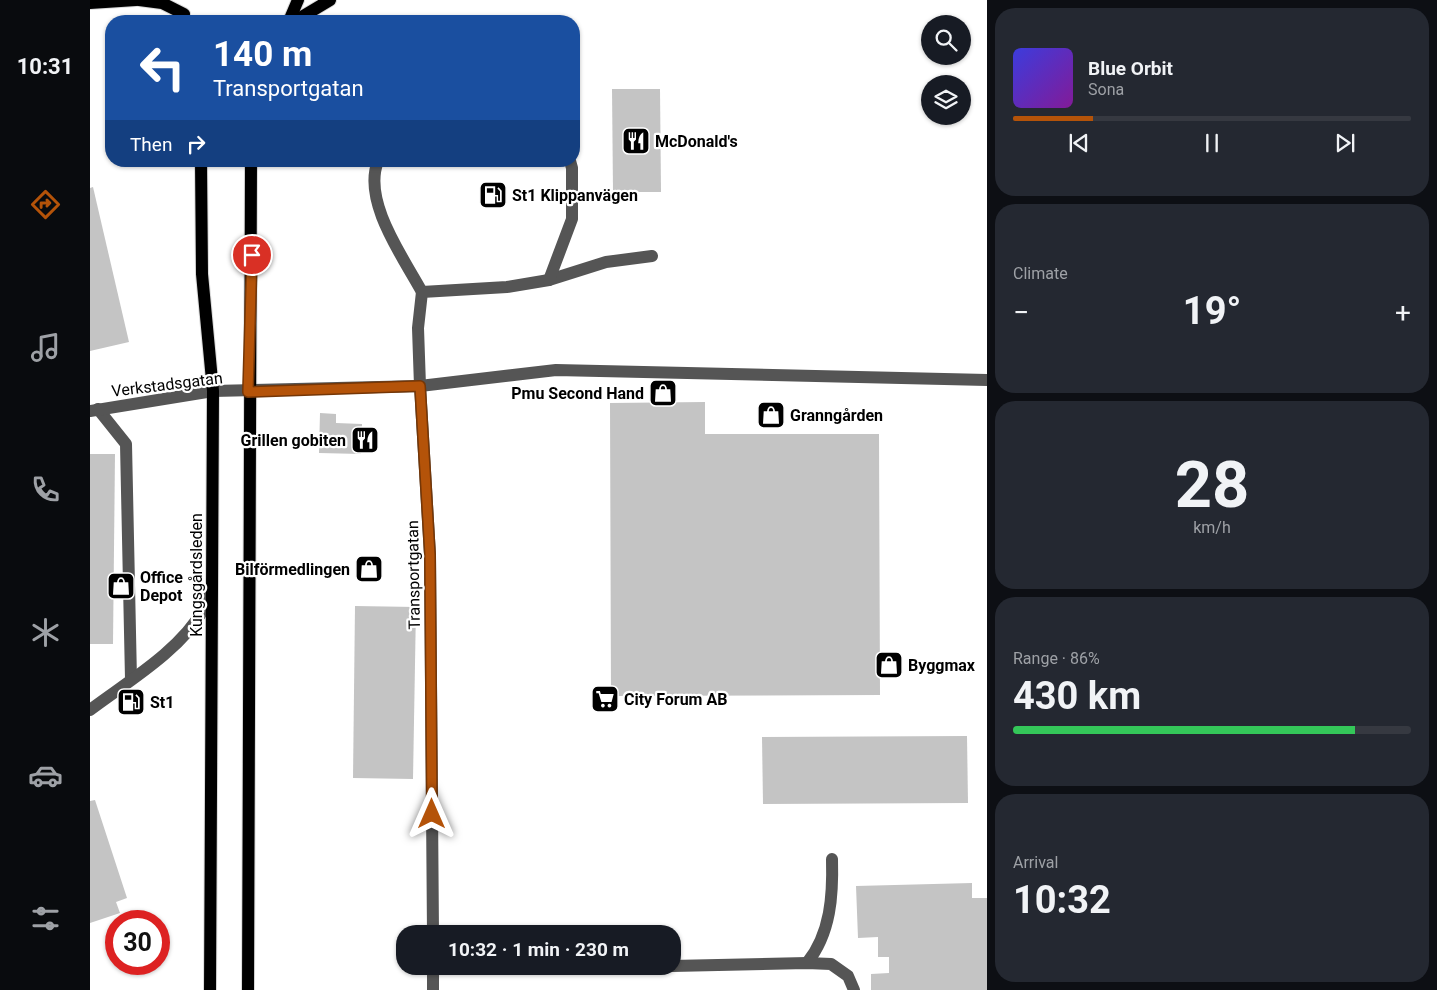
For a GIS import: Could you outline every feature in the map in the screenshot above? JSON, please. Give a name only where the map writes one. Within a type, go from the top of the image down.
[{"type":"main road","points":[[90,3],[138,0],[162,3],[181,15]]},
{"type":"main road","points":[[179,0],[185,15]]},
{"type":"main road","points":[[292,15],[298,0]]},
{"type":"main road","points":[[305,15],[330,0]]},
{"type":"main road","name":"Kungsgårdsleden","points":[[200,167],[202,274],[213,392],[210,990]]},
{"type":"main road","points":[[248,990],[248,392],[252,273],[251,167]]},
{"type":"street","points":[[376,167],[378,211],[422,292],[507,287],[549,280],[606,262],[652,256]]},
{"type":"street","points":[[549,280],[572,219],[572,167]]},
{"type":"street","name":"Transportgatan","points":[[422,292],[418,328],[430,555],[433,925]]},
{"type":"street","points":[[248,392],[420,386],[556,370],[987,380]]},
{"type":"street","name":"Verkstadsgatan","points":[[94,410],[213,392],[248,392]]},
{"type":"street","points":[[94,410],[126,444],[131,679]]},
{"type":"street","points":[[90,710],[172,647],[192,627],[204,609],[213,581]]},
{"type":"street","points":[[808,963],[818,950],[833,894],[832,859]]},
{"type":"street","points":[[681,966],[831,964],[848,976],[854,990]]},
{"type":"street","points":[[433,975],[433,990]]},
{"type":"building","name":"McDonald's","points":[[612,89],[660,89],[661,192],[613,192]]},
{"type":"building","points":[[93,187],[129,342],[90,351],[90,188]]},
{"type":"building","points":[[705,402],[705,434],[879,434],[880,695],[611,696],[610,403]]},
{"type":"building","points":[[320,413],[336,414],[336,423],[362,424],[361,454],[319,453]]},
{"type":"building","points":[[90,454],[115,454],[113,644],[90,644]]},
{"type":"building","points":[[355,606],[416,607],[413,779],[353,778]]},
{"type":"building","points":[[967,736],[968,803],[763,804],[762,737]]},
{"type":"building","points":[[95,800],[127,898],[116,902],[119,910],[105,910],[105,918],[90,923],[90,801]]},
{"type":"building","points":[[972,883],[972,898],[987,898],[987,990],[871,990],[871,974],[889,973],[889,957],[878,957],[878,937],[858,938],[856,886]]},
{"type":"place","name":"McDonald's","points":[[636,141]]},
{"type":"place","name":"St1 Klippanvägen","points":[[493,195]]},
{"type":"place","name":"Pmu Second Hand","points":[[663,393]]},
{"type":"place","name":"Granngården","points":[[771,415]]},
{"type":"place","name":"Grillen gobiten","points":[[365,440]]},
{"type":"place","name":"Bilförmedlingen","points":[[369,569]]},
{"type":"place","name":"Office Depot","points":[[121,586]]},
{"type":"place","name":"Byggmax","points":[[889,665]]},
{"type":"place","name":"City Forum AB","points":[[605,699]]},
{"type":"place","name":"St1","points":[[131,702]]},
{"type":"route","points":[[252,255],[248,392],[420,386],[430,555],[432,814]]}]
